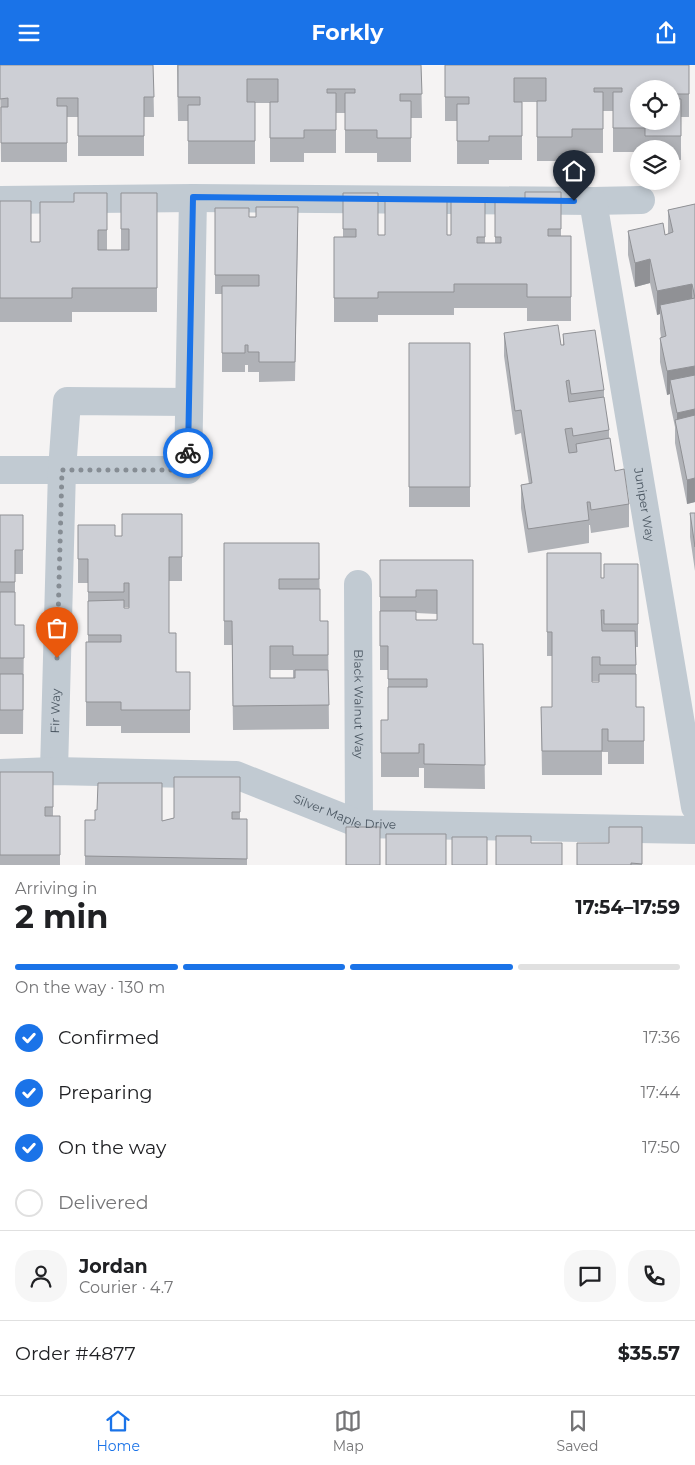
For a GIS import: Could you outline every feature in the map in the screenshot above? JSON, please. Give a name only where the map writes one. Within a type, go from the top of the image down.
[{"type":"street","points":[[0,470],[188,470],[193,197]]},
{"type":"street","points":[[0,200],[193,197],[641,200]]},
{"type":"street","name":"Juniper Way","points":[[593,201],[695,807]]},
{"type":"street","name":"Fir Way","points":[[54,771],[62,470],[67,401],[189,402]]},
{"type":"street","name":"Black Walnut Way","points":[[358,584],[359,823]]},
{"type":"street","name":"Silver Maple Drive","points":[[0,773],[54,771],[236,775],[359,823],[695,830]]},
{"type":"building","points":[[0,65],[153,65],[154,97],[144,97],[144,136],[78,136],[78,98],[57,98],[57,106],[67,106],[67,143],[1,143],[1,107],[8,107],[8,98],[0,99]]},
{"type":"building","points":[[178,65],[421,65],[422,94],[400,94],[400,101],[411,101],[411,138],[377,138],[377,130],[345,130],[345,93],[355,93],[355,89],[327,89],[327,93],[336,93],[336,130],[304,130],[304,138],[270,138],[270,102],[278,102],[278,79],[247,79],[247,102],[255,102],[255,141],[188,141],[188,105],[200,105],[200,97],[178,97]]},
{"type":"building","points":[[445,65],[689,65],[689,94],[680,94],[680,80],[630,80],[630,128],[613,128],[613,92],[622,92],[622,88],[594,88],[594,92],[603,92],[603,129],[572,129],[572,137],[537,137],[537,101],[546,101],[546,78],[514,78],[514,102],[522,102],[522,136],[489,136],[489,141],[457,141],[457,104],[469,104],[469,97],[445,97]]},
{"type":"building","points":[[681,99],[681,136],[645,136],[645,130],[680,130]]},
{"type":"building","points":[[525,192],[561,192],[561,229],[548,229],[548,236],[571,236],[571,297],[527,297],[527,284],[454,284],[454,292],[378,292],[378,298],[334,298],[334,237],[356,237],[356,229],[343,229],[343,193],[378,193],[378,235],[385,235],[385,200],[447,200],[447,235],[451,235],[451,201],[485,201],[485,237],[477,237],[477,243],[501,243],[501,237],[495,237],[495,201],[525,201]]},
{"type":"building","points":[[74,193],[107,193],[107,230],[98,230],[98,250],[129,250],[129,229],[121,229],[121,193],[157,193],[157,288],[72,288],[72,298],[0,298],[0,201],[31,201],[31,242],[40,242],[40,202],[74,202]]},
{"type":"building","points":[[695,204],[695,298],[692,284],[657,291],[650,259],[635,263],[628,231],[663,223],[665,235],[673,232],[668,210]]},
{"type":"building","points":[[256,207],[298,207],[295,362],[259,362],[259,352],[248,352],[248,345],[245,345],[245,353],[222,353],[222,286],[259,286],[259,275],[215,275],[215,208],[249,208],[249,217],[256,217]]},
{"type":"building","points":[[695,298],[695,366],[667,371],[660,338],[666,336],[660,305]]},
{"type":"building","points":[[558,325],[561,345],[564,345],[563,334],[595,330],[604,390],[571,394],[569,380],[566,381],[569,402],[604,397],[609,430],[573,436],[572,428],[565,429],[569,453],[577,452],[576,444],[610,438],[615,471],[624,469],[629,504],[591,510],[590,502],[587,502],[589,520],[528,529],[521,485],[532,483],[521,410],[515,411],[504,333]]},
{"type":"building","points":[[409,343],[470,343],[470,487],[409,487]]},
{"type":"building","points":[[695,375],[695,409],[677,413],[670,380]]},
{"type":"building","points":[[695,415],[695,478],[687,480],[675,420]]},
{"type":"building","points":[[690,513],[695,513],[695,547]]},
{"type":"building","points":[[122,514],[182,514],[182,557],[169,557],[169,633],[176,633],[176,672],[190,672],[190,710],[121,710],[121,702],[86,702],[86,642],[121,642],[121,635],[88,635],[88,601],[124,600],[124,608],[129,608],[129,583],[124,583],[124,592],[88,592],[88,559],[78,559],[78,525],[115,525],[115,536],[122,536]]},
{"type":"building","points":[[0,515],[23,515],[23,550],[15,550],[15,582],[0,582]]},
{"type":"building","points":[[224,543],[319,543],[319,579],[279,579],[279,589],[320,589],[320,621],[328,621],[328,655],[293,655],[293,646],[270,646],[270,678],[295,678],[295,670],[328,670],[329,705],[233,706],[232,621],[224,621]]},
{"type":"building","points":[[547,553],[601,553],[601,578],[604,578],[604,564],[638,564],[638,624],[604,624],[604,610],[601,610],[602,631],[635,631],[636,665],[600,665],[600,657],[592,657],[592,682],[599,682],[599,674],[636,674],[636,707],[644,707],[644,741],[608,741],[608,729],[602,729],[602,751],[542,751],[541,707],[552,707],[552,632],[547,632]]},
{"type":"building","points":[[380,560],[473,560],[473,644],[483,644],[485,765],[424,764],[424,744],[419,744],[419,753],[381,753],[381,720],[388,720],[388,687],[427,687],[427,679],[388,679],[388,646],[380,646],[380,611],[416,611],[416,620],[437,620],[437,590],[416,590],[416,597],[380,597]]},
{"type":"building","points":[[0,592],[15,592],[15,625],[24,625],[24,658],[0,658]]},
{"type":"building","points":[[0,674],[23,674],[23,710],[0,710]]},
{"type":"building","points":[[0,772],[53,772],[53,807],[45,807],[45,816],[60,816],[60,855],[0,855]]},
{"type":"building","points":[[174,777],[240,777],[240,812],[232,812],[232,819],[247,819],[247,859],[85,856],[85,820],[95,820],[98,783],[162,783],[162,821],[174,818]]},
{"type":"building","points":[[346,827],[380,827],[380,865],[346,865]]},
{"type":"building","points":[[609,827],[642,827],[642,864],[577,865],[577,843],[609,843]]},
{"type":"building","points":[[386,834],[446,834],[446,865],[386,865]]},
{"type":"building","points":[[496,836],[531,836],[531,843],[562,843],[562,865],[496,865]]},
{"type":"building","points":[[452,837],[487,837],[487,865],[452,865]]},
{"type":"way so far","points":[[57,658],[62,470],[188,470],[188,453]]},
{"type":"route","points":[[188,453],[193,197],[574,201]]}]
